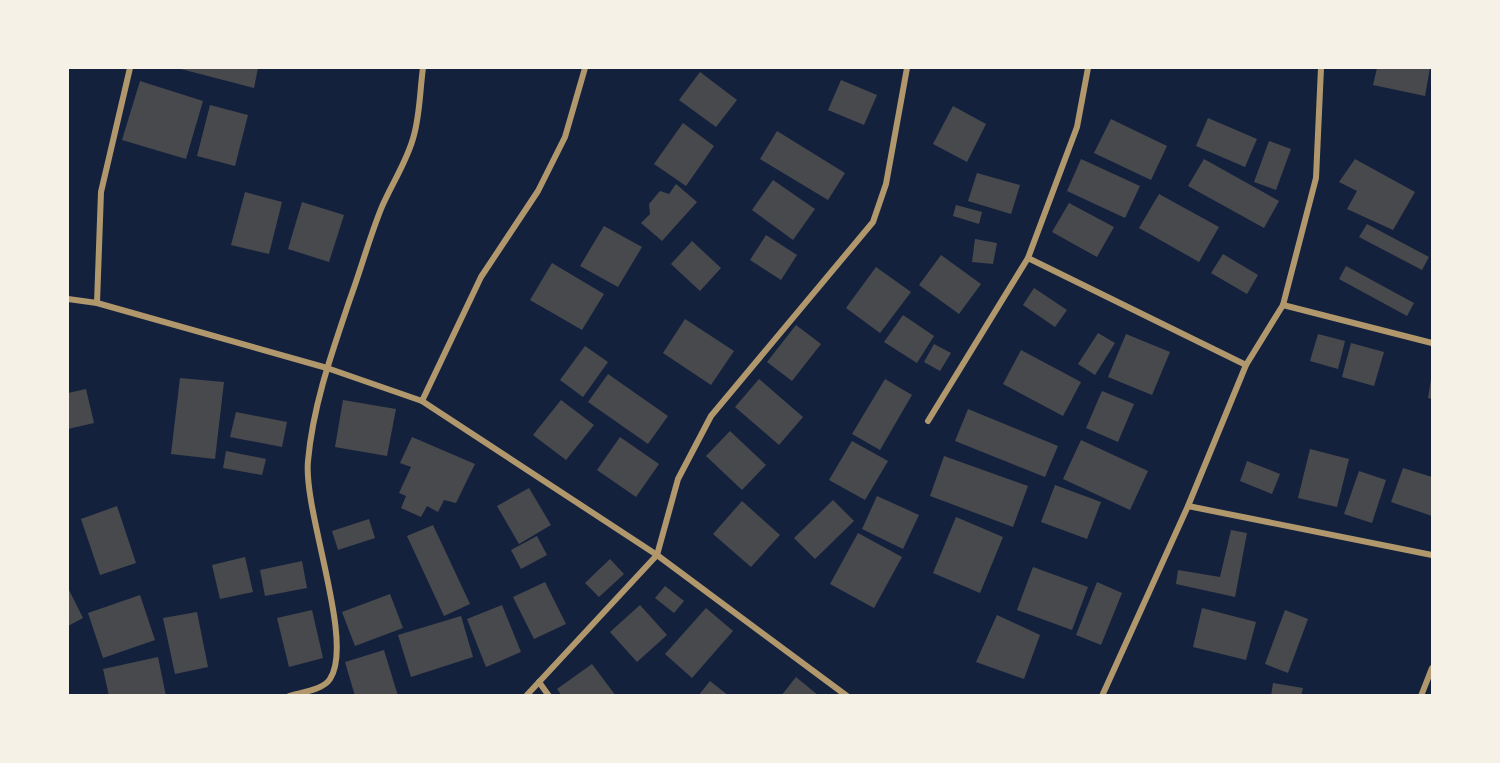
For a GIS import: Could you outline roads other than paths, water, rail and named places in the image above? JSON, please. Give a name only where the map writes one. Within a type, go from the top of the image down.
[{"type":"street","points":[[97,303],[100,192],[130,68]]},
{"type":"street","points":[[289,696],[330,681],[336,665],[337,640],[328,583],[308,488],[308,463],[313,422],[327,368],[381,210],[414,136],[423,68]]},
{"type":"street","points":[[422,401],[481,277],[538,191],[566,137],[585,68]]},
{"type":"street","points":[[526,696],[657,555],[678,479],[711,416],[873,222],[886,184],[907,68]]},
{"type":"street","points":[[928,421],[1028,258],[1077,128],[1088,68]]},
{"type":"street","points":[[1102,696],[1188,507],[1246,365],[1283,305],[1316,178],[1322,68]]},
{"type":"street","points":[[1028,258],[1246,365]]},
{"type":"street","points":[[68,299],[97,303],[327,368],[422,401],[657,555],[847,696]]},
{"type":"street","points":[[1283,305],[1432,343]]},
{"type":"street","points":[[1188,507],[1432,555]]},
{"type":"street","points":[[1421,696],[1432,668]]},
{"type":"street","points":[[539,682],[549,696]]}]
